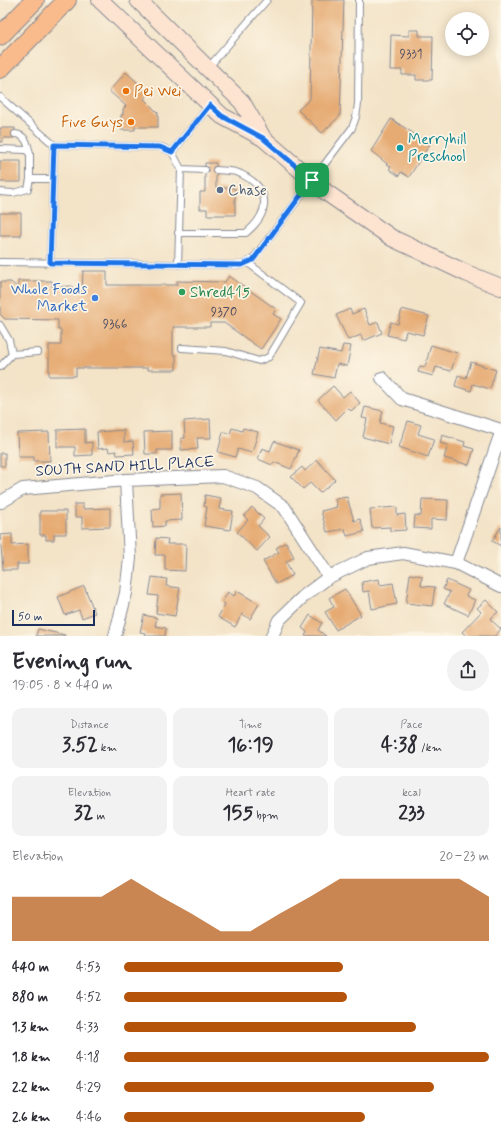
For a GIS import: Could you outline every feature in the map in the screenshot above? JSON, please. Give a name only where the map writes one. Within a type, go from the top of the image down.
[{"type":"main road","points":[[0,25],[21,0]]},
{"type":"main road","points":[[0,36],[35,0]]},
{"type":"main road","points":[[0,69],[67,0]]},
{"type":"main road","points":[[100,0],[222,116],[263,138],[327,193],[392,238],[466,273],[501,287]]},
{"type":"main road","points":[[138,0],[242,102],[263,138]]},
{"type":"street","points":[[382,378],[402,399],[501,430]]},
{"type":"street","points":[[456,563],[501,433]]},
{"type":"street","name":"SOUTH SAND HILL PLACE","points":[[1,502],[23,489],[126,480],[223,476],[258,488],[284,507],[329,577]]},
{"type":"street","points":[[115,636],[126,593],[130,558],[126,480]]},
{"type":"street","points":[[272,636],[279,620],[305,596],[329,577],[368,558],[403,553],[456,563],[501,586]]},
{"type":"lane","points":[[208,68],[267,0]]},
{"type":"lane","points":[[0,262],[242,265],[253,260],[312,180],[346,138],[356,117],[359,0]]},
{"type":"lane","points":[[0,97],[54,145],[160,147],[172,152],[181,169],[178,265]]},
{"type":"lane","points":[[172,152],[210,105]]},
{"type":"lane","points":[[0,192],[23,191],[28,189],[30,179],[30,154],[25,138],[20,134],[14,134]]},
{"type":"lane","points":[[50,263],[54,145]]},
{"type":"lane","points":[[0,149],[26,150],[30,154]]},
{"type":"lane","points":[[181,169],[205,170]]},
{"type":"lane","points":[[178,233],[246,232],[255,223],[266,200],[257,185],[240,173],[216,170]]},
{"type":"lane","points":[[30,179],[53,179]]},
{"type":"lane","points":[[182,348],[226,351],[259,361],[270,358],[301,303],[248,263]]},
{"type":"lane","points":[[0,326],[9,340],[12,354]]},
{"type":"lane","points":[[0,367],[12,354],[38,352]]},
{"type":"building","points":[[312,0],[344,0],[340,116],[322,133],[298,110],[310,99]]},
{"type":"building","points":[[409,30],[419,30],[419,36],[433,36],[432,80],[416,80],[416,75],[402,75],[402,70],[390,70],[391,35],[409,36]]},
{"type":"building","points":[[126,72],[149,93],[144,99],[158,113],[158,127],[135,127],[135,130],[121,130],[121,115],[123,115],[123,109],[126,106],[109,91]]},
{"type":"building","name":"Merryhill Preschool","points":[[391,119],[430,144],[409,177],[401,172],[399,176],[389,169],[391,167],[371,151]]},
{"type":"building","points":[[0,128],[15,128],[14,138],[3,138],[3,142],[0,142]]},
{"type":"building","points":[[0,161],[21,161],[21,182],[0,182]]},
{"type":"building","name":"Chase","points":[[205,163],[216,163],[216,188],[235,188],[235,215],[207,215],[207,209],[200,209],[200,192],[205,192]]},
{"type":"building","points":[[0,213],[21,213],[21,236],[0,236]]},
{"type":"building","points":[[83,271],[107,271],[107,285],[177,285],[177,281],[225,282],[229,276],[276,309],[273,314],[281,319],[261,349],[224,323],[210,323],[210,327],[173,327],[173,355],[176,355],[176,370],[148,370],[148,368],[76,368],[76,376],[49,376],[49,345],[61,345],[61,330],[58,330],[58,320],[5,319],[0,314],[0,282],[11,282],[18,288],[18,281],[52,281],[52,287],[72,286],[72,292],[82,292]]},
{"type":"building","points":[[350,309],[352,314],[364,309],[370,325],[378,322],[382,333],[363,341],[361,335],[348,340],[336,315]]},
{"type":"building","points":[[402,309],[429,316],[423,335],[406,331],[404,339],[387,335],[391,322],[398,324]]},
{"type":"building","points":[[343,345],[351,346],[347,366],[337,364],[334,378],[314,374],[320,349],[341,353]]},
{"type":"building","points":[[431,345],[457,353],[451,371],[436,367],[433,376],[418,372],[420,366],[425,367]]},
{"type":"building","points":[[471,362],[496,370],[490,389],[473,384],[471,391],[455,386],[458,375],[466,378]]},
{"type":"building","points":[[333,386],[343,397],[350,391],[360,403],[351,411],[348,408],[336,420],[318,400]]},
{"type":"building","points":[[365,407],[383,411],[380,423],[393,426],[389,444],[363,437],[367,419],[362,418]]},
{"type":"building","points":[[210,419],[211,438],[197,438],[198,449],[181,450],[181,438],[185,438],[184,421]]},
{"type":"building","points":[[408,421],[421,425],[418,434],[434,439],[428,457],[399,447]]},
{"type":"building","points":[[232,428],[242,431],[243,428],[258,432],[252,453],[238,449],[235,457],[218,452],[223,432],[230,434]]},
{"type":"building","points":[[85,429],[85,443],[92,442],[92,455],[75,456],[75,447],[57,447],[57,430]]},
{"type":"building","points":[[124,430],[124,442],[133,441],[134,454],[117,455],[116,451],[109,452],[108,448],[98,449],[97,432]]},
{"type":"building","points":[[172,431],[172,450],[157,450],[157,454],[145,454],[144,432]]},
{"type":"building","points":[[49,432],[50,461],[34,461],[34,457],[18,457],[17,433]]},
{"type":"building","points":[[442,435],[465,442],[464,446],[474,449],[469,465],[444,458],[448,445],[440,443]]},
{"type":"building","points":[[274,441],[299,450],[291,469],[274,462],[272,465],[258,459],[262,448],[270,451]]},
{"type":"building","points":[[0,453],[5,453],[5,466],[0,466]]},
{"type":"building","points":[[317,460],[335,480],[320,493],[310,483],[303,489],[291,477],[302,467],[305,471]]},
{"type":"building","points":[[181,493],[182,520],[165,521],[165,526],[153,527],[152,509],[160,508],[160,494]]},
{"type":"building","points":[[205,495],[221,498],[219,509],[233,511],[230,530],[204,526],[207,507],[204,506]]},
{"type":"building","points":[[347,497],[354,521],[360,519],[364,532],[347,536],[345,529],[327,532],[321,511],[337,507],[335,499]]},
{"type":"building","points":[[422,499],[448,500],[447,520],[431,519],[431,529],[414,528],[415,515],[421,516]]},
{"type":"building","points":[[75,504],[83,504],[83,509],[110,508],[110,527],[82,528],[82,517],[75,517]]},
{"type":"building","points":[[252,507],[264,519],[258,526],[270,537],[257,551],[237,532],[248,520],[244,516]]},
{"type":"building","points":[[397,507],[397,515],[405,514],[406,530],[390,531],[390,527],[372,528],[370,509]]},
{"type":"building","points":[[40,511],[66,511],[66,534],[54,534],[54,540],[46,540],[46,535],[40,535]]},
{"type":"building","points":[[501,527],[501,546],[492,541]]},
{"type":"building","points":[[12,534],[12,545],[28,544],[28,564],[17,564],[17,570],[3,570],[0,535]]},
{"type":"building","points":[[156,538],[168,539],[167,544],[186,544],[185,571],[165,570],[165,555],[155,555]]},
{"type":"building","points":[[286,542],[294,557],[286,562],[293,575],[276,584],[263,561],[279,552],[276,548]]},
{"type":"building","points":[[410,574],[422,576],[421,586],[435,587],[432,606],[406,603]]},
{"type":"building","points":[[152,577],[167,579],[166,586],[180,588],[175,616],[156,613],[158,596],[149,595]]},
{"type":"building","points":[[379,579],[380,585],[393,583],[397,604],[372,609],[369,591],[363,592],[362,582]]},
{"type":"building","points":[[447,580],[469,590],[466,596],[475,600],[468,615],[444,604],[450,592],[443,589]]},
{"type":"building","points":[[84,586],[95,613],[82,618],[79,610],[65,615],[58,597]]},
{"type":"building","points":[[345,589],[361,615],[336,630],[325,612],[334,607],[329,598]]},
{"type":"building","points":[[237,591],[259,604],[250,619],[242,614],[235,627],[218,617],[225,604],[222,602],[228,592],[234,596]]},
{"type":"building","points":[[486,600],[498,612],[490,619],[501,629],[495,636],[467,636],[462,632],[481,612],[477,608]]},
{"type":"building","points":[[144,615],[157,618],[155,626],[166,628],[165,636],[145,636],[146,633],[140,632]]},
{"type":"building","points":[[310,615],[322,623],[318,630],[326,636],[305,636],[307,632],[302,628]]},
{"type":"building","points":[[38,629],[65,635],[65,636],[36,636]]},
{"type":"place","name":"Pei Wei","points":[[126,91]]},
{"type":"place","name":"Five Guys","points":[[131,122]]},
{"type":"place","name":"Merryhill Preschool","points":[[400,148]]},
{"type":"place","name":"Chase","points":[[220,190]]},
{"type":"place","name":"Shred415","points":[[182,292]]},
{"type":"place","name":"Whole Foods Market","points":[[95,298]]},
{"type":"route","points":[[210,105],[222,116],[263,138],[312,180],[253,260],[242,265],[50,263],[54,145],[160,147],[166,148],[172,152],[210,105]]}]
